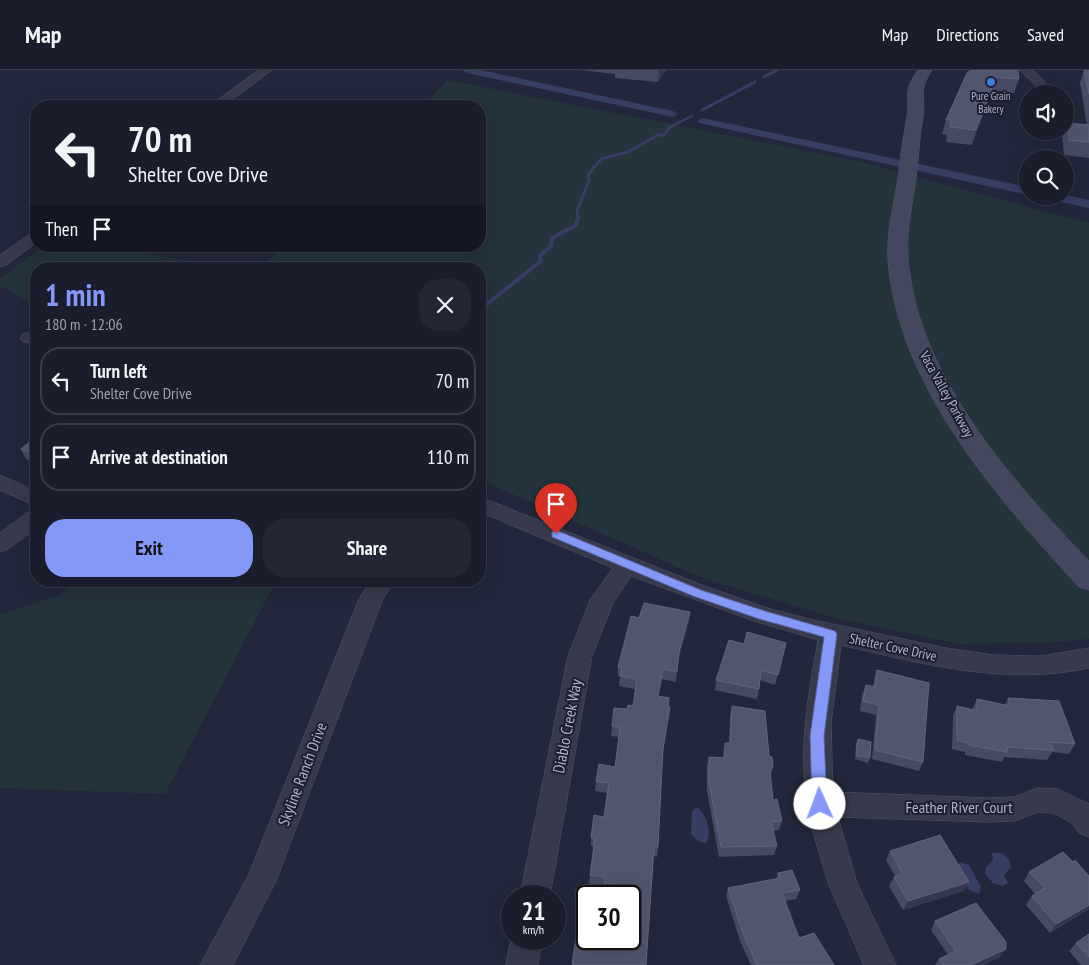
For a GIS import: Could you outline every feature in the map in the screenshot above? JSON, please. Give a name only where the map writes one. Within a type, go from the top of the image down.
[{"type":"street","points":[[224,100],[266,70]]},
{"type":"street","name":"Vaca Valley Parkway","points":[[925,70],[916,86],[914,98],[915,112],[898,230],[898,259],[902,290],[911,321],[925,357],[943,393],[985,459],[1051,540],[1089,579]]},
{"type":"street","points":[[1026,70],[1041,85]]},
{"type":"street","name":"Vaca Valley Parkway","points":[[915,112],[941,74]]},
{"type":"street","points":[[0,262],[30,240]]},
{"type":"street","points":[[0,482],[30,496]]},
{"type":"street","name":"Shelter Cove Drive","points":[[486,506],[627,565],[763,616],[831,634],[980,665],[1030,667],[1069,664],[1089,658]]},
{"type":"street","points":[[0,544],[30,522]]},
{"type":"street","name":"Diablo Creek Way","points":[[537,885],[580,656],[602,600],[627,565]]},
{"type":"street","name":"Skyline Ranch Drive","points":[[216,965],[261,881],[371,599],[379,587]]},
{"type":"street","points":[[831,634],[817,736],[820,804],[837,873],[855,918],[880,965]]},
{"type":"street","name":"Feather River Court","points":[[820,804],[988,810],[1014,809],[1037,800],[1058,800],[1083,815],[1089,824]]},
{"type":"street","points":[[522,965],[525,950]]},
{"type":"shaded area","points":[[448,80],[857,161],[1089,223],[1089,639],[1057,642],[958,644],[835,618],[705,579],[486,483],[486,262],[267,262],[276,252],[486,252],[486,100],[428,100]]},
{"type":"shaded area","points":[[35,252],[136,252],[196,262],[30,262],[30,303],[0,286],[0,279]]},
{"type":"shaded area","points":[[69,587],[273,587],[165,794],[0,788],[0,614],[58,596]]},
{"type":"water","points":[[697,807],[706,818],[708,824],[709,834],[706,844],[697,840],[691,834],[692,811]]},
{"type":"water","points":[[992,853],[1002,853],[1009,859],[1011,867],[1004,875],[1008,883],[1003,886],[993,883],[985,874],[986,867],[993,860]]},
{"type":"water","points":[[960,862],[969,865],[981,887],[979,894],[969,890],[956,865]]},
{"type":"building","points":[[971,70],[1018,70],[1019,79],[996,77],[976,130],[950,127],[951,120],[946,120],[967,73]]},
{"type":"building","points":[[1084,70],[1089,70],[1089,94]]},
{"type":"building","points":[[1074,124],[1089,125],[1089,142],[1069,140],[1074,140]]},
{"type":"building","points":[[30,442],[30,453],[21,449]]},
{"type":"building","points":[[644,603],[690,612],[679,652],[677,672],[663,669],[658,696],[669,698],[668,707],[670,707],[663,749],[658,847],[654,847],[646,965],[576,965],[572,964],[576,938],[576,950],[641,950],[641,885],[610,885],[610,883],[604,883],[605,877],[590,875],[595,838],[591,837],[594,815],[604,817],[609,783],[596,781],[599,764],[615,767],[620,728],[612,726],[614,708],[627,709],[628,705],[633,706],[637,679],[620,676],[622,667],[618,667],[631,616],[639,618]]},
{"type":"building","points":[[747,632],[786,643],[778,675],[761,670],[759,689],[716,680],[729,640],[744,644]]},
{"type":"building","points":[[877,670],[929,683],[923,762],[875,750],[879,705],[863,701],[866,685],[875,687]]},
{"type":"building","points":[[1008,698],[1059,701],[1075,744],[1050,742],[1053,750],[1007,747],[1007,752],[969,745],[969,743],[957,740],[957,706],[977,711],[977,699],[1010,706]]},
{"type":"building","points":[[732,706],[765,711],[769,756],[772,757],[773,766],[770,772],[773,800],[777,799],[782,821],[771,822],[777,846],[721,847],[709,782],[709,757],[725,758],[725,743],[730,743]]},
{"type":"building","points":[[858,739],[871,742],[870,758],[856,755]]},
{"type":"building","points":[[940,835],[969,882],[908,901],[894,877],[903,874],[890,851]]},
{"type":"building","points":[[1063,852],[1073,862],[1075,860],[1089,876],[1089,905],[1056,924],[1032,896],[1045,888],[1029,872]]},
{"type":"building","points":[[792,870],[800,890],[782,893],[799,938],[814,933],[834,965],[757,965],[743,933],[728,888],[780,878],[778,873]]},
{"type":"building","points":[[976,903],[1006,942],[1006,949],[971,965],[943,965],[939,959],[956,951],[935,921]]},
{"type":"building","points":[[1089,934],[1089,957],[1076,943]]},
{"type":"waterway","points":[[467,70],[673,114]]},
{"type":"waterway","points":[[764,77],[777,70]]},
{"type":"waterway","points":[[702,110],[755,82]]},
{"type":"waterway","points":[[578,217],[577,211],[589,180],[588,175],[601,159],[628,152],[658,135],[664,135],[670,127],[692,116]]},
{"type":"waterway","points":[[703,121],[1019,189]]},
{"type":"waterway","points":[[1074,201],[1089,204]]},
{"type":"waterway","points":[[486,305],[541,261],[540,256],[551,246],[552,238],[576,225],[578,217]]},
{"type":"place","name":"Pure Grain Bakery","points":[[991,82]]},
{"type":"route","points":[[556,534],[697,593],[763,616],[831,634],[817,736],[820,804]]}]
